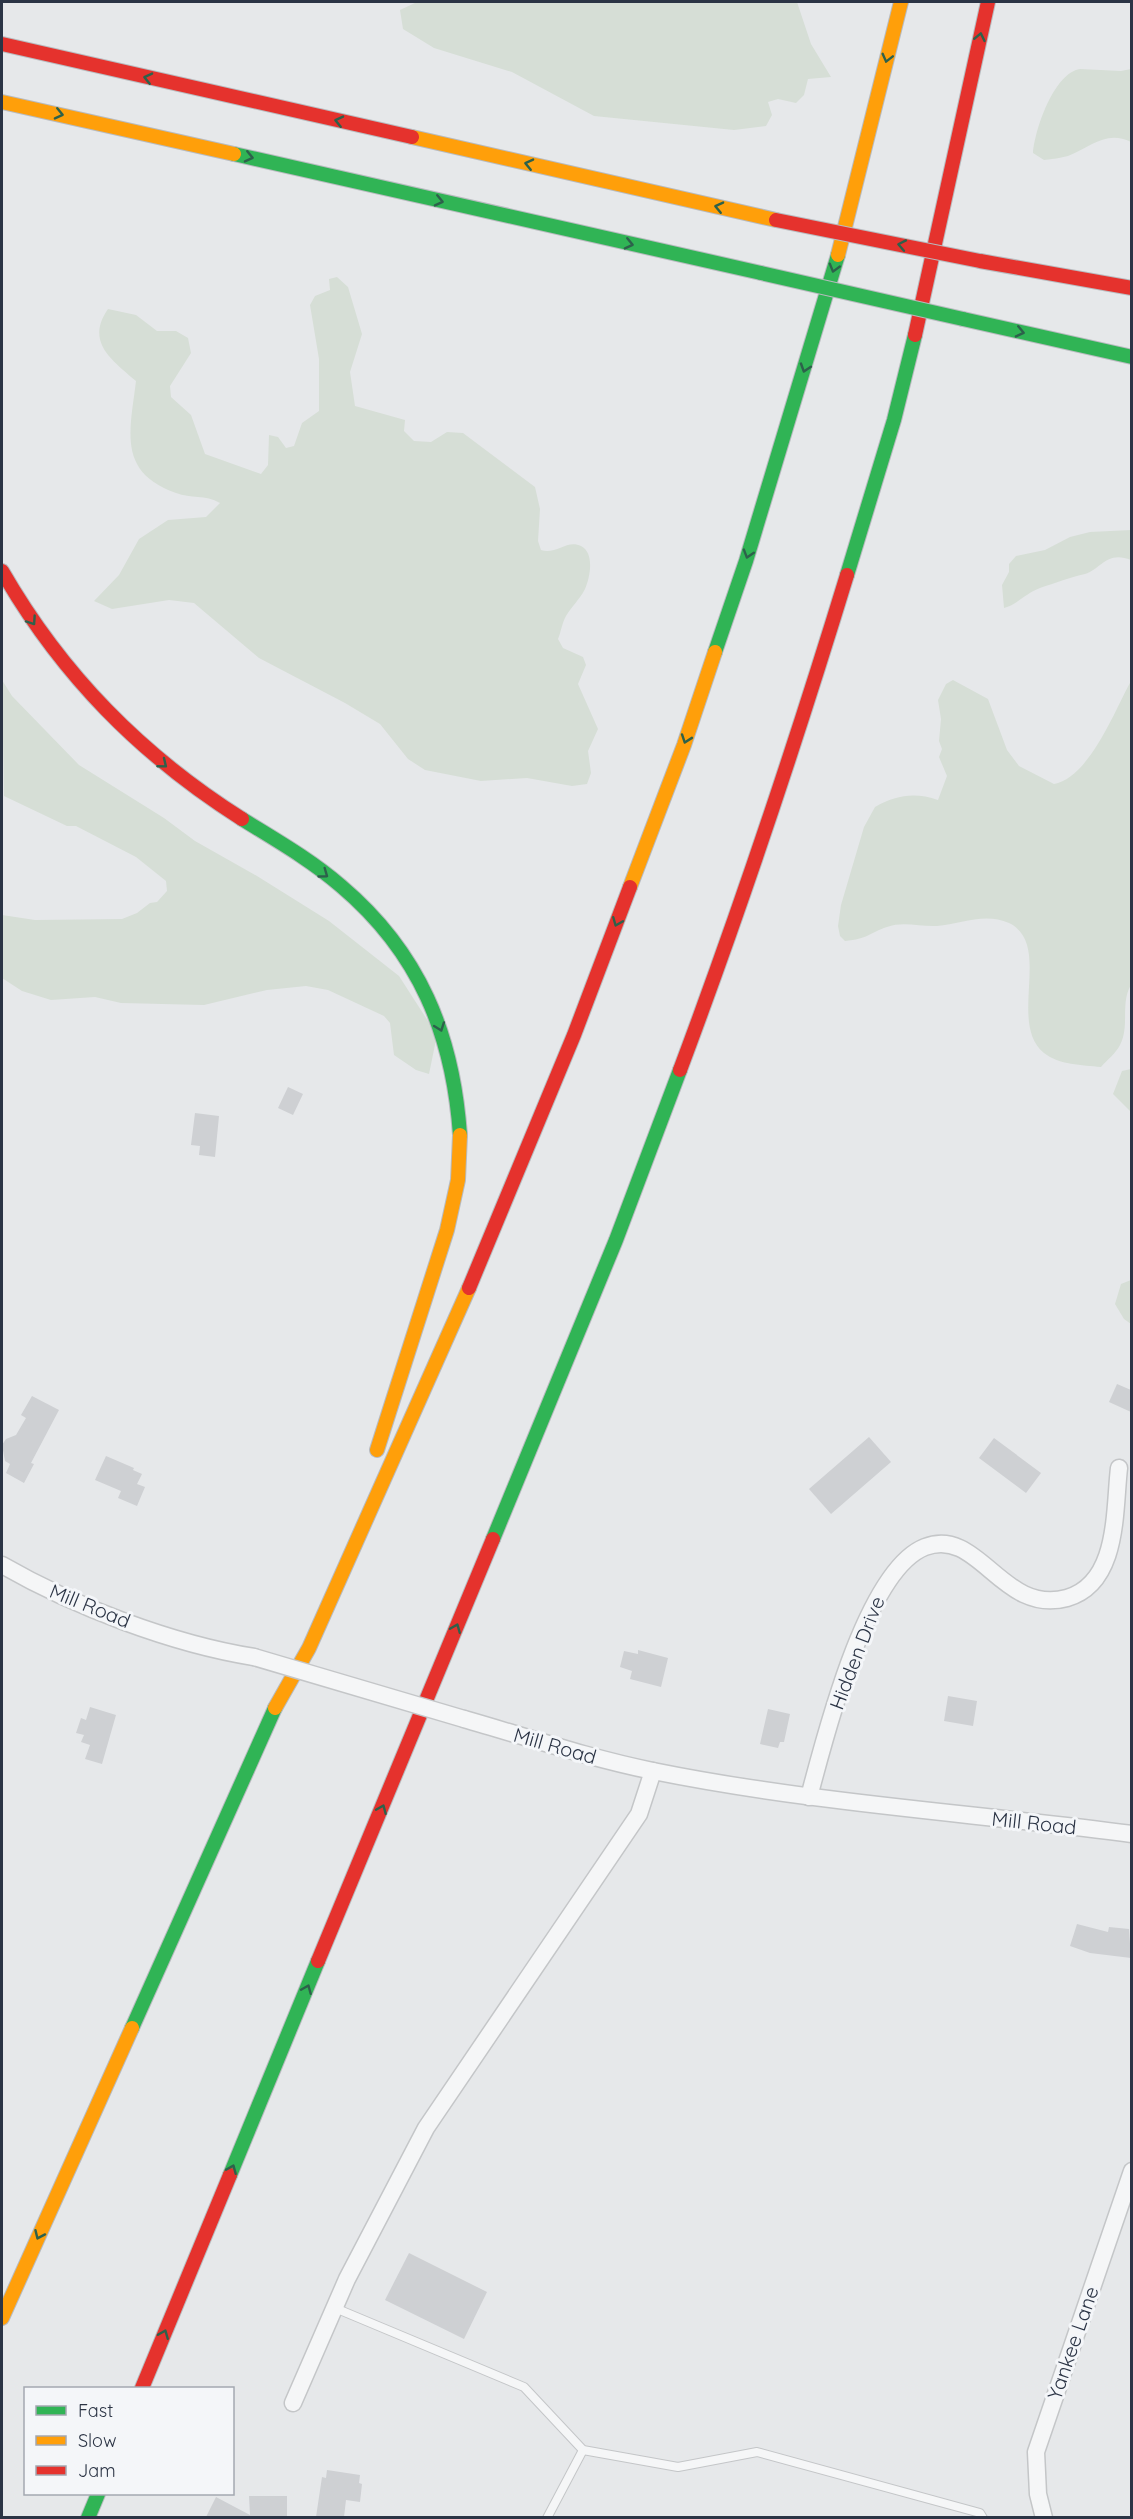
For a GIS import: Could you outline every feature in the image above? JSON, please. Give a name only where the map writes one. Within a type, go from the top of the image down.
[{"type":"highway","points":[[2,2318],[277,1703],[309,1648],[491,1239],[574,1035],[684,745],[746,561],[819,322],[855,194],[901,2]]},
{"type":"highway","points":[[142,2387],[568,1357],[673,1092],[780,791],[845,587],[909,364],[988,2]]},
{"type":"highway","points":[[947,197],[995,36]]},
{"type":"highway","points":[[2,44],[776,220],[980,261],[1131,288]]},
{"type":"highway","points":[[2,102],[1131,357]]},
{"type":"highway","points":[[2,571],[46,642],[107,714],[186,783],[315,867],[358,901],[390,935],[429,998],[447,1047],[459,1099],[461,1125],[458,1179],[448,1228],[426,1304],[372,1462]]},
{"type":"highway","points":[[309,1648],[358,1504]]},
{"type":"highway","points":[[88,2517],[97,2495]]},
{"type":"street","name":"Hidden Drive","points":[[809,1797],[860,1634],[880,1591],[902,1562],[927,1546],[948,1545],[967,1551],[1023,1595],[1036,1600],[1050,1601],[1072,1596],[1094,1581],[1107,1558],[1119,1468]]},
{"type":"street","name":"Mill Road","points":[[2,1565],[62,1596],[118,1618],[232,1654],[254,1657],[464,1719],[653,1771],[809,1797],[1131,1834]]},
{"type":"street","points":[[293,2403],[335,2308],[426,2128],[639,1814],[653,1771]]},
{"type":"street","name":"Yankee Lane","points":[[1044,2517],[1038,2494],[1036,2452],[1131,2171]]},
{"type":"lane","points":[[980,261],[1131,297]]},
{"type":"lane","points":[[335,2308],[524,2387],[583,2450],[678,2467],[757,2452],[980,2513],[983,2517]]},
{"type":"lane","points":[[547,2517],[583,2450]]},
{"type":"shaded area","points":[[417,2],[797,2],[811,44],[831,77],[808,79],[804,95],[796,103],[778,99],[768,102],[772,115],[766,126],[734,130],[594,116],[512,72],[434,48],[403,29],[400,10]]},
{"type":"shaded area","points":[[1080,69],[1121,71],[1131,69],[1131,142],[1114,138],[1106,139],[1068,156],[1044,160],[1033,153],[1042,117],[1054,91],[1062,80]]},
{"type":"shaded area","points":[[337,277],[348,287],[362,334],[350,372],[355,406],[405,420],[404,431],[414,441],[431,442],[447,432],[463,433],[535,487],[540,509],[538,541],[541,550],[552,550],[576,544],[585,549],[588,554],[590,572],[587,584],[566,616],[558,639],[563,648],[583,657],[586,665],[578,684],[598,729],[588,751],[591,773],[587,784],[572,786],[527,778],[481,781],[425,770],[408,759],[380,724],[259,658],[194,603],[169,600],[112,609],[94,601],[119,575],[139,539],[168,520],[206,517],[220,503],[209,498],[182,495],[157,484],[144,474],[136,462],[130,433],[136,381],[118,366],[104,350],[100,341],[99,331],[108,309],[136,315],[157,331],[176,331],[188,338],[191,353],[170,386],[171,397],[191,415],[205,454],[261,474],[268,465],[269,435],[278,437],[286,448],[294,446],[302,423],[319,411],[319,359],[310,305],[315,296],[330,290],[329,279]]},
{"type":"shaded area","points":[[1131,530],[1131,560],[1116,557],[1110,559],[1091,572],[1040,588],[1004,608],[1002,585],[1009,572],[1009,564],[1016,556],[1045,550],[1070,537],[1090,532]]},
{"type":"shaded area","points":[[2,680],[12,696],[79,765],[164,818],[195,841],[329,921],[399,976],[437,1035],[429,1074],[416,1070],[394,1055],[390,1023],[384,1016],[328,990],[306,986],[267,990],[204,1005],[121,1003],[95,997],[51,1000],[22,991],[2,978],[2,915],[35,920],[122,919],[137,913],[150,903],[157,902],[167,891],[166,881],[136,857],[76,826],[67,826],[4,796]]},
{"type":"shaded area","points":[[953,680],[988,699],[1007,750],[1019,766],[1054,784],[1067,779],[1090,756],[1109,725],[1131,681],[1131,985],[1126,999],[1123,1038],[1116,1051],[1101,1067],[1057,1060],[1044,1053],[1034,1040],[1029,1023],[1028,948],[1022,933],[1009,923],[982,919],[937,926],[899,924],[853,940],[845,941],[840,936],[838,926],[841,905],[864,827],[875,807],[906,796],[921,796],[938,800],[947,776],[939,757],[942,749],[939,741],[941,719],[938,700],[946,684]]},
{"type":"shaded area","points":[[1132,1069],[1131,1112],[1113,1094],[1122,1071]]},
{"type":"shaded area","points":[[1131,1280],[1131,1324],[1124,1319],[1115,1304],[1121,1284]]},
{"type":"building","points":[[288,1087],[303,1094],[293,1115],[278,1108]]},
{"type":"building","points":[[195,1113],[219,1116],[215,1157],[199,1155],[200,1146],[191,1145]]},
{"type":"building","points":[[1117,1384],[1131,1390],[1131,1412],[1109,1402]]},
{"type":"building","points":[[32,1396],[59,1410],[31,1463],[34,1464],[24,1483],[6,1473],[10,1464],[5,1461],[2,1445],[6,1439],[16,1435],[26,1418],[21,1415]]},
{"type":"building","points":[[869,1437],[891,1462],[831,1514],[809,1489]]},
{"type":"building","points":[[994,1438],[1041,1473],[1026,1493],[979,1458]]},
{"type":"building","points":[[106,1456],[142,1474],[137,1484],[145,1487],[137,1506],[118,1498],[121,1491],[95,1480]]},
{"type":"building","points":[[638,1650],[668,1658],[661,1687],[630,1679],[632,1671],[620,1667],[624,1651],[638,1654]]},
{"type":"building","points":[[948,1696],[977,1701],[973,1726],[944,1721]]},
{"type":"building","points":[[90,1707],[116,1715],[102,1764],[85,1759],[90,1745],[81,1742],[84,1735],[76,1733],[81,1718],[86,1720]]},
{"type":"building","points":[[768,1709],[790,1714],[784,1742],[780,1742],[778,1748],[760,1744]]},
{"type":"building","points":[[1077,1924],[1108,1932],[1109,1927],[1129,1929],[1131,1958],[1090,1953],[1070,1946]]},
{"type":"building","points":[[409,2253],[487,2292],[464,2339],[385,2300]]},
{"type":"building","points":[[327,2470],[360,2475],[359,2483],[362,2484],[360,2502],[346,2500],[344,2517],[316,2517],[322,2477],[326,2478]]},
{"type":"building","points":[[249,2496],[287,2496],[287,2517],[206,2517],[216,2497],[250,2515]]},
{"type":"traffic: fast","points":[[234,154],[761,273]]},
{"type":"traffic: fast","points":[[715,652],[746,561],[838,255]]},
{"type":"traffic: fast","points":[[761,273],[963,319]]},
{"type":"traffic: fast","points":[[963,319],[1132,357]]},
{"type":"traffic: fast","points":[[847,575],[894,420],[915,335]]},
{"type":"traffic: fast","points":[[242,819],[330,877],[368,912],[392,939],[411,967],[440,1029],[456,1098],[460,1135]]},
{"type":"traffic: fast","points":[[493,1539],[616,1240],[680,1070]]},
{"type":"traffic: fast","points":[[132,2028],[275,1708]]},
{"type":"traffic: fast","points":[[230,2175],[318,1961]]},
{"type":"traffic: fast","points":[[88,2518],[98,2495]]},
{"type":"traffic: slow","points":[[838,255],[901,2]]},
{"type":"traffic: slow","points":[[2,102],[234,154]]},
{"type":"traffic: slow","points":[[412,137],[776,220]]},
{"type":"traffic: slow","points":[[630,887],[684,745],[715,652]]},
{"type":"traffic: slow","points":[[377,1450],[447,1230],[458,1180],[460,1135]]},
{"type":"traffic: slow","points":[[275,1708],[309,1648],[469,1288]]},
{"type":"traffic: slow","points":[[2,2318],[132,2028]]},
{"type":"traffic: jam","points":[[915,335],[988,2]]},
{"type":"traffic: jam","points":[[2,44],[412,137]]},
{"type":"traffic: jam","points":[[776,220],[980,261]]},
{"type":"traffic: jam","points":[[980,261],[1132,288]]},
{"type":"traffic: jam","points":[[2,571],[25,609],[51,645],[107,710],[170,768],[242,819]]},
{"type":"traffic: jam","points":[[680,1070],[767,824],[847,575]]},
{"type":"traffic: jam","points":[[469,1288],[574,1035],[630,887]]},
{"type":"traffic: jam","points":[[318,1961],[493,1539]]},
{"type":"traffic: jam","points":[[142,2387],[230,2175]]}]
